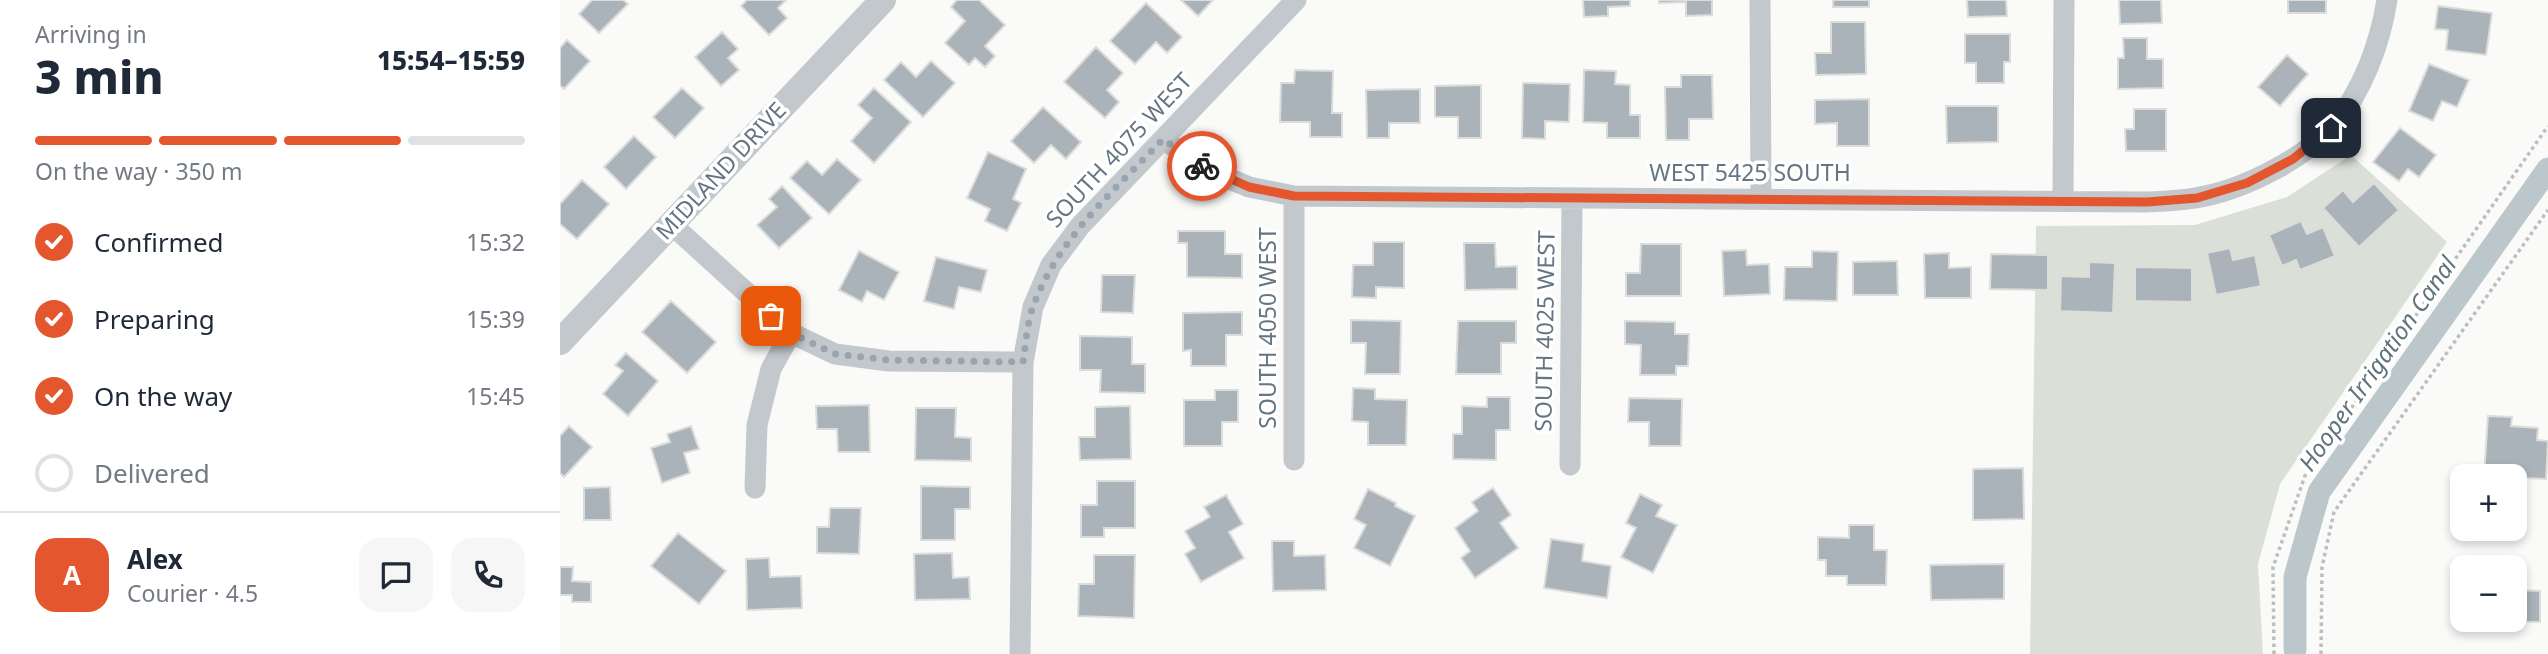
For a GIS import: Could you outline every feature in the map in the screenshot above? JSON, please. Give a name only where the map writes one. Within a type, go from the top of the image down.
[{"type":"street","name":"MIDLAND DRIVE","points":[[560,342],[883,0]]},
{"type":"street","name":"SOUTH 4075 WEST","points":[[1020,654],[1023,362],[1033,307],[1051,265],[1080,226],[1296,0]]},
{"type":"street","points":[[1760,0],[1761,199]]},
{"type":"street","points":[[2063,201],[2064,0]]},
{"type":"street","name":"WEST 5425 SOUTH","points":[[1163,139],[1206,169],[1249,187],[1294,196],[2147,202],[2197,198],[2247,183],[2293,159],[2331,128],[2355,93],[2374,52],[2387,0]]},
{"type":"street","name":"SOUTH 4050 WEST","points":[[1294,196],[1294,460]]},
{"type":"street","name":"SOUTH 4025 WEST","points":[[1570,466],[1572,198]]},
{"type":"street","points":[[671,224],[791,333],[835,354],[889,360],[1023,362]]},
{"type":"street","points":[[755,488],[757,425],[771,369],[791,333]]},
{"type":"path","points":[[2274,654],[2273,567],[2306,473],[2548,126]]},
{"type":"path","points":[[2321,654],[2322,567],[2334,512],[2548,210]]},
{"type":"shaded area","points":[[2351,155],[2447,242],[2280,484],[2258,564],[2263,654],[2030,654],[2036,226],[2195,225],[2287,197]]},
{"type":"building","points":[[592,0],[623,0],[628,4],[599,33],[579,14]]},
{"type":"building","points":[[747,0],[786,0],[778,8],[787,18],[769,35],[741,6]]},
{"type":"building","points":[[957,0],[979,0],[1005,25],[985,46],[995,56],[985,67],[975,58],[969,65],[945,43],[965,21],[951,7]]},
{"type":"building","points":[[1181,0],[1213,0],[1198,16]]},
{"type":"building","points":[[1583,0],[1630,0],[1630,6],[1608,7],[1608,16],[1584,17]]},
{"type":"building","points":[[1659,0],[1712,0],[1712,15],[1686,16],[1686,2],[1659,3]]},
{"type":"building","points":[[1833,0],[1869,0],[1869,7],[1833,7]]},
{"type":"building","points":[[1967,0],[2006,0],[2007,16],[1968,17]]},
{"type":"building","points":[[2119,0],[2161,0],[2162,23],[2120,24]]},
{"type":"building","points":[[2288,0],[2326,0],[2326,13],[2288,13]]},
{"type":"building","points":[[1146,3],[1182,37],[1167,53],[1156,42],[1135,64],[1110,41]]},
{"type":"building","points":[[2438,6],[2492,13],[2486,55],[2446,50],[2448,30],[2435,29]]},
{"type":"building","points":[[1831,22],[1865,22],[1866,74],[1816,75],[1815,53],[1831,53]]},
{"type":"building","points":[[722,32],[738,49],[728,58],[739,70],[721,86],[695,57]]},
{"type":"building","points":[[1965,34],[2010,34],[2010,62],[2004,62],[2004,83],[1976,83],[1976,63],[1965,63]]},
{"type":"building","points":[[2123,38],[2147,38],[2147,59],[2163,59],[2163,88],[2118,89],[2118,58],[2124,58]]},
{"type":"building","points":[[567,40],[590,61],[564,89],[560,85],[560,48]]},
{"type":"building","points":[[1096,47],[1123,73],[1107,90],[1119,102],[1105,118],[1064,82]]},
{"type":"building","points":[[2287,55],[2308,74],[2280,106],[2258,87]]},
{"type":"building","points":[[931,61],[955,83],[923,117],[884,80],[901,62],[916,77]]},
{"type":"building","points":[[2429,64],[2469,80],[2457,107],[2442,101],[2433,121],[2409,111]]},
{"type":"building","points":[[1295,70],[1333,71],[1332,113],[1342,113],[1342,137],[1310,137],[1310,122],[1280,122],[1281,83],[1294,83]]},
{"type":"building","points":[[1584,70],[1616,71],[1615,84],[1630,85],[1630,115],[1640,115],[1640,138],[1607,138],[1607,123],[1583,122]]},
{"type":"building","points":[[1681,75],[1712,75],[1713,119],[1689,119],[1689,140],[1666,140],[1665,87],[1681,87]]},
{"type":"building","points":[[1523,83],[1570,84],[1569,122],[1545,121],[1545,139],[1522,138]]},
{"type":"building","points":[[1481,85],[1481,138],[1458,138],[1458,117],[1435,117],[1435,86]]},
{"type":"building","points":[[682,88],[704,108],[675,138],[653,117]]},
{"type":"building","points":[[874,88],[911,122],[874,163],[851,141],[872,118],[858,105]]},
{"type":"building","points":[[1420,89],[1420,123],[1389,123],[1389,138],[1367,138],[1366,90]]},
{"type":"building","points":[[1869,99],[1869,146],[1837,146],[1837,123],[1815,124],[1815,100]]},
{"type":"building","points":[[1946,106],[1998,106],[1998,142],[1947,143]]},
{"type":"building","points":[[1043,107],[1081,142],[1066,159],[1051,145],[1034,163],[1011,141]]},
{"type":"building","points":[[2134,109],[2166,109],[2166,151],[2126,151],[2125,129],[2134,129]]},
{"type":"building","points":[[2400,128],[2436,155],[2419,177],[2408,169],[2399,181],[2373,162]]},
{"type":"building","points":[[634,136],[656,157],[626,189],[604,167]]},
{"type":"building","points":[[988,152],[1026,169],[1013,199],[1021,203],[1007,231],[985,221],[990,209],[967,198]]},
{"type":"building","points":[[837,159],[861,180],[829,214],[790,178],[807,161],[822,175]]},
{"type":"building","points":[[582,180],[609,204],[577,239],[560,224],[560,204]]},
{"type":"building","points":[[2374,183],[2399,210],[2359,247],[2323,208],[2343,190],[2353,202]]},
{"type":"building","points":[[782,186],[812,218],[779,248],[757,225],[777,207],[769,199]]},
{"type":"building","points":[[2301,221],[2307,234],[2323,227],[2335,256],[2300,270],[2296,260],[2282,266],[2269,235]]},
{"type":"building","points":[[1178,231],[1225,231],[1225,254],[1242,254],[1242,278],[1187,277],[1187,243],[1178,243]]},
{"type":"building","points":[[1373,242],[1404,242],[1404,288],[1376,287],[1376,298],[1352,297],[1353,265],[1373,265]]},
{"type":"building","points":[[1464,243],[1495,243],[1496,267],[1517,266],[1517,289],[1465,290]]},
{"type":"building","points":[[1641,244],[1681,244],[1681,296],[1626,296],[1626,273],[1640,273]]},
{"type":"building","points":[[2230,248],[2233,260],[2255,255],[2261,286],[2216,295],[2207,253]]},
{"type":"building","points":[[1746,250],[1747,265],[1769,264],[1770,294],[1724,296],[1722,251]]},
{"type":"building","points":[[859,251],[899,272],[884,300],[867,291],[862,302],[839,290]]},
{"type":"building","points":[[1812,251],[1838,252],[1837,301],[1784,300],[1785,267],[1812,267]]},
{"type":"building","points":[[1949,253],[1949,268],[1971,267],[1971,298],[1925,298],[1924,254]]},
{"type":"building","points":[[1991,254],[2048,255],[2048,290],[1990,289]]},
{"type":"building","points":[[936,257],[987,270],[981,292],[959,287],[954,309],[924,301]]},
{"type":"building","points":[[1897,261],[1898,295],[1853,295],[1853,262]]},
{"type":"building","points":[[2089,262],[2115,263],[2113,313],[2060,311],[2061,276],[2089,277]]},
{"type":"building","points":[[2135,267],[2192,268],[2192,302],[2135,301]]},
{"type":"building","points":[[1102,275],[1135,275],[1133,313],[1101,312]]},
{"type":"building","points":[[671,301],[716,342],[687,373],[642,332]]},
{"type":"building","points":[[1242,312],[1242,335],[1226,335],[1226,366],[1191,366],[1191,350],[1183,351],[1183,313]]},
{"type":"building","points":[[1351,320],[1401,321],[1400,374],[1365,374],[1366,343],[1351,343]]},
{"type":"building","points":[[1458,321],[1516,321],[1516,343],[1501,343],[1501,374],[1456,374]]},
{"type":"building","points":[[1625,321],[1675,322],[1675,334],[1689,334],[1688,366],[1676,366],[1676,375],[1640,375],[1641,345],[1625,344]]},
{"type":"building","points":[[1080,336],[1132,337],[1132,364],[1145,364],[1145,393],[1100,392],[1101,370],[1080,370]]},
{"type":"building","points":[[626,353],[658,381],[628,416],[603,394],[623,371],[615,365]]},
{"type":"building","points":[[1353,388],[1375,389],[1375,399],[1407,400],[1406,445],[1368,445],[1368,422],[1352,421]]},
{"type":"building","points":[[1215,390],[1238,390],[1238,422],[1222,422],[1222,446],[1184,446],[1184,400],[1215,400]]},
{"type":"building","points":[[1487,397],[1510,397],[1510,430],[1496,430],[1496,460],[1453,459],[1453,434],[1462,434],[1462,406],[1487,407]]},
{"type":"building","points":[[1629,398],[1682,399],[1681,446],[1649,446],[1649,422],[1628,422]]},
{"type":"building","points":[[869,405],[870,452],[838,452],[837,429],[817,429],[816,406]]},
{"type":"building","points":[[1130,406],[1131,459],[1080,460],[1079,437],[1095,437],[1095,407]]},
{"type":"building","points":[[916,408],[956,408],[955,437],[971,438],[971,461],[915,460]]},
{"type":"building","points":[[2488,416],[2512,417],[2511,426],[2538,428],[2537,440],[2548,441],[2546,479],[2527,478],[2527,464],[2485,464]]},
{"type":"building","points":[[569,426],[592,447],[564,477],[560,473],[560,436]]},
{"type":"building","points":[[691,426],[699,449],[684,453],[690,473],[662,483],[651,448],[670,442],[667,434]]},
{"type":"building","points":[[2023,468],[2024,519],[1973,520],[1973,469]]},
{"type":"building","points":[[1097,481],[1135,481],[1135,528],[1104,528],[1104,537],[1081,537],[1081,505],[1097,505]]},
{"type":"building","points":[[921,486],[970,487],[970,509],[955,509],[955,540],[921,540]]},
{"type":"building","points":[[610,487],[611,520],[584,520],[584,488]]},
{"type":"building","points":[[1493,488],[1511,515],[1500,523],[1518,548],[1475,578],[1461,558],[1470,551],[1455,528],[1478,511],[1472,502]]},
{"type":"building","points":[[1368,489],[1415,516],[1390,566],[1354,548],[1366,525],[1354,519]]},
{"type":"building","points":[[1640,494],[1662,505],[1656,516],[1677,525],[1653,573],[1621,557],[1636,528],[1626,523]]},
{"type":"building","points":[[1226,495],[1243,524],[1229,532],[1244,558],[1201,582],[1185,554],[1195,548],[1185,531],[1210,517],[1204,507]]},
{"type":"building","points":[[830,508],[861,508],[859,554],[817,553],[817,527],[829,527]]},
{"type":"building","points":[[1849,525],[1874,525],[1874,550],[1887,550],[1886,585],[1847,585],[1847,576],[1826,576],[1826,560],[1818,560],[1818,537],[1849,538]]},
{"type":"building","points":[[678,533],[726,571],[699,604],[651,566]]},
{"type":"building","points":[[1551,539],[1584,544],[1582,561],[1611,566],[1607,598],[1544,588]]},
{"type":"building","points":[[1272,541],[1294,541],[1294,556],[1325,555],[1326,590],[1273,591]]},
{"type":"building","points":[[952,553],[953,578],[969,577],[970,599],[915,600],[914,554]]},
{"type":"building","points":[[1094,555],[1135,555],[1134,618],[1078,616],[1079,584],[1094,584]]},
{"type":"building","points":[[769,558],[770,577],[801,576],[802,608],[747,610],[746,559]]},
{"type":"building","points":[[2004,564],[2004,599],[1931,600],[1930,565]]},
{"type":"building","points":[[560,567],[573,567],[572,581],[591,582],[591,602],[572,602],[572,595],[560,595]]},
{"type":"building","points":[[2527,590],[2540,591],[2540,622],[2527,622]]},
{"type":"waterway","name":"Hooper Irrigation Canal","points":[[2295,649],[2295,577],[2319,492],[2548,169]]},
{"type":"way so far","points":[[771,316],[791,333],[835,354],[889,360],[1023,362],[1033,307],[1051,265],[1080,226],[1163,139],[1202,166]]},
{"type":"route","points":[[1202,166],[1249,187],[1294,196],[2147,202],[2197,198],[2247,183],[2293,159],[2331,128]]}]
